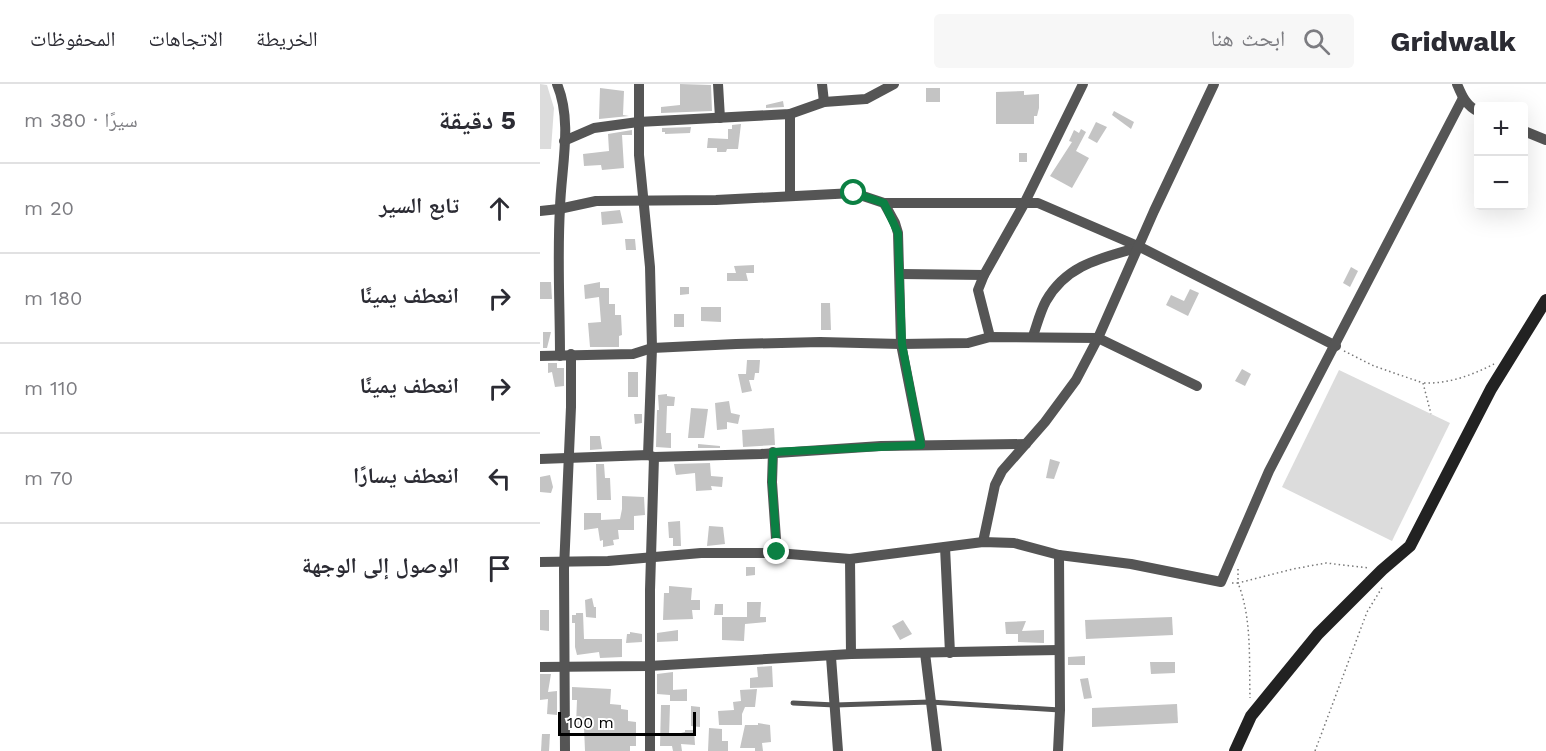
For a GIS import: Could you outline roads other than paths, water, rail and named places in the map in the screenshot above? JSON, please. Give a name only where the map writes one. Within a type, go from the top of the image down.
[{"type":"street","points":[[557,84],[563,100],[565,119],[560,209],[569,459],[563,668],[566,751]]},
{"type":"street","points":[[639,84],[639,155],[650,267],[652,348],[650,751]]},
{"type":"street","points":[[718,84],[720,118]]},
{"type":"street","points":[[822,84],[824,102]]},
{"type":"street","points":[[564,141],[594,128],[638,122],[790,114],[824,102],[866,99],[894,84]]},
{"type":"street","points":[[990,337],[978,290],[1024,204],[1083,84]]},
{"type":"street","points":[[982,542],[995,485],[1007,462],[1026,444],[1076,380],[1098,338],[1154,211],[1214,84]]},
{"type":"street","points":[[1457,84],[1463,98],[1474,110]]},
{"type":"street","points":[[540,562],[608,561],[701,553],[777,552],[850,559],[982,542],[1014,543],[1059,555],[1131,564],[1221,582],[1269,471],[1463,98]]},
{"type":"street","points":[[789,196],[790,114]]},
{"type":"street","points":[[1528,133],[1546,140]]},
{"type":"street","points":[[540,211],[596,201],[716,200],[854,193],[884,203],[1038,204],[1140,247],[1335,346]]},
{"type":"street","points":[[884,203],[898,233],[902,344],[921,445]]},
{"type":"street","points":[[1033,336],[1045,302],[1061,280],[1088,262],[1140,247]]},
{"type":"street","points":[[901,274],[984,275]]},
{"type":"street","points":[[1235,751],[1251,716],[1318,634],[1384,576],[1410,546],[1491,389],[1546,300]]},
{"type":"street","points":[[540,356],[633,354],[652,348],[820,342],[902,344],[968,343],[990,337],[1098,338],[1197,386]]},
{"type":"street","points":[[540,459],[921,445],[1026,444]]},
{"type":"street","points":[[773,452],[772,482],[777,552]]},
{"type":"street","points":[[945,548],[950,653]]},
{"type":"street","points":[[1058,751],[1059,555]]},
{"type":"street","points":[[850,559],[851,654]]},
{"type":"street","points":[[540,667],[649,666],[831,657],[851,654],[1059,650]]},
{"type":"street","points":[[925,653],[937,751]]},
{"type":"street","points":[[831,657],[838,751]]},
{"type":"lane","points":[[793,703],[835,705],[930,702],[1060,710]]}]
